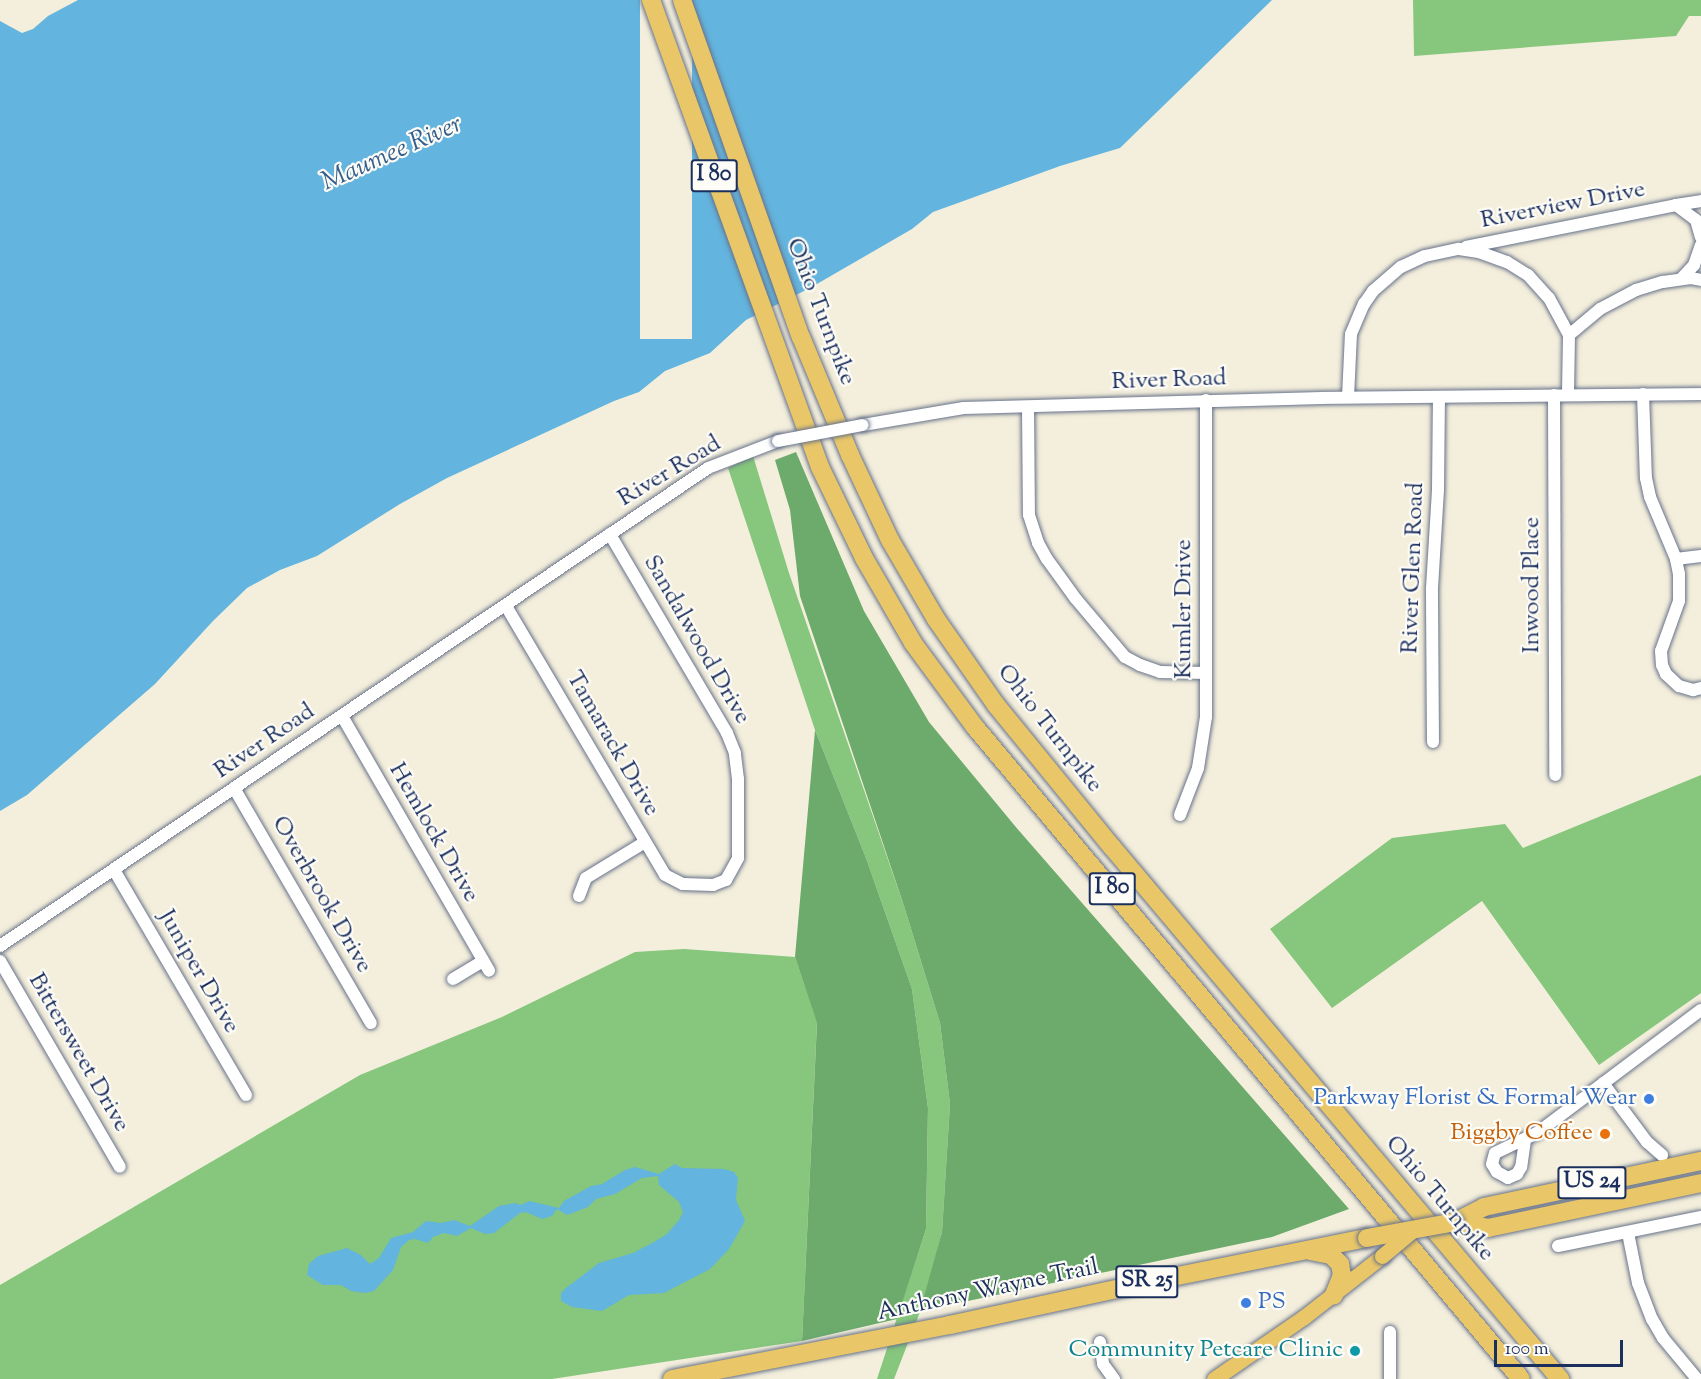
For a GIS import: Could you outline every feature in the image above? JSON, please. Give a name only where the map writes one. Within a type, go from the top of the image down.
[{"type":"highway","name":"I 80","points":[[651,0],[820,467],[864,558],[913,642],[975,727],[1521,1379]]},
{"type":"highway","name":"Ohio Turnpike","points":[[682,0],[801,337],[850,455],[890,540],[936,619],[996,705],[1112,847],[1560,1379]]},
{"type":"highway","points":[[1662,1155],[1670,1157],[1701,1153]]},
{"type":"highway","name":"Anthony Wayne Trail","points":[[672,1379],[950,1325],[1306,1250],[1411,1232],[1455,1222],[1484,1207],[1701,1161]]},
{"type":"highway","name":"Anthony Wayne Trail","points":[[1455,1222],[1488,1228],[1701,1183]]},
{"type":"highway","points":[[1306,1250],[1331,1255],[1340,1264],[1342,1275],[1334,1295]]},
{"type":"main road","name":"US 24","points":[[1214,1379],[1231,1374],[1411,1232]]},
{"type":"street","name":"Riverview Drive","points":[[1348,397],[1351,334],[1364,304],[1373,291],[1401,267],[1425,256],[1701,201]]},
{"type":"street","name":"Riverview Drive","points":[[1676,205],[1696,220],[1701,237]]},
{"type":"street","points":[[1681,279],[1694,265],[1701,245]]},
{"type":"street","points":[[1459,249],[1494,256],[1528,275],[1549,298],[1569,335],[1568,395]]},
{"type":"street","points":[[1569,335],[1600,309],[1624,295],[1647,286],[1681,279],[1701,280]]},
{"type":"street","points":[[1643,394],[1646,478],[1650,497],[1676,559],[1679,601],[1672,627],[1664,642],[1661,660],[1672,681],[1697,689]]},
{"type":"street","name":"River Road","points":[[0,946],[708,468],[778,441],[964,408],[1348,397],[1701,394]]},
{"type":"street","name":"Inwood Place","points":[[1554,395],[1555,775]]},
{"type":"street","name":"River Glen Road","points":[[1433,742],[1432,588],[1438,489],[1439,396]]},
{"type":"street","name":"Kumler Drive","points":[[1180,815],[1197,768],[1206,717],[1206,400]]},
{"type":"street","points":[[1028,407],[1029,515],[1038,543],[1047,559],[1076,599],[1125,657],[1160,672],[1206,673]]},
{"type":"street","name":"Sandalwood Drive","points":[[610,534],[727,733],[735,753],[738,779],[738,858],[726,880],[713,885],[696,884]]},
{"type":"street","points":[[1676,559],[1701,556]]},
{"type":"street","name":"Tamarack Drive","points":[[506,606],[665,875],[673,881],[696,884]]},
{"type":"street","name":"Hemlock Drive","points":[[342,716],[486,966],[453,979]]},
{"type":"street","name":"Overbrook Drive","points":[[234,788],[371,1023]]},
{"type":"street","points":[[579,896],[586,878],[645,842]]},
{"type":"street","name":"Juniper Drive","points":[[114,870],[246,1095]]},
{"type":"street","name":"Bittersweet Drive","points":[[0,961],[120,1167]]},
{"type":"street","points":[[1525,1140],[1701,1010]]},
{"type":"street","points":[[1603,1083],[1647,1142],[1662,1155]]},
{"type":"street","points":[[1647,1142],[1652,1157],[1647,1172]]},
{"type":"street","points":[[1558,1246],[1701,1217]]},
{"type":"street","points":[[1628,1233],[1638,1284],[1652,1319],[1664,1338],[1697,1379]]},
{"type":"street","points":[[1390,1332],[1390,1379]]},
{"type":"street","points":[[1100,1342],[1103,1364],[1114,1379]]},
{"type":"green space","points":[[1413,0],[1701,0],[1701,16],[1689,16],[1676,36],[1414,56]]},
{"type":"green space","points":[[796,452],[864,611],[929,722],[1015,826],[1349,1209],[1272,1237],[920,1311],[942,1232],[950,1104],[940,1023],[904,906],[800,596],[790,510],[775,460]]},
{"type":"green space","points":[[753,456],[789,573],[904,906],[940,1023],[950,1104],[942,1232],[925,1299],[894,1379],[877,1379],[926,1229],[928,1108],[912,989],[866,858],[815,730],[728,468]]},
{"type":"green space","points":[[815,730],[866,858],[912,989],[928,1108],[926,1229],[897,1319],[802,1341],[817,1023],[795,957]]},
{"type":"green space","points":[[1701,775],[1701,993],[1599,1065],[1482,901],[1332,1008],[1270,929],[1392,838],[1505,824],[1523,848]]},
{"type":"green space","points":[[684,949],[795,957],[817,1022],[802,1341],[552,1379],[0,1379],[0,1285],[360,1075],[502,1017],[635,952]]},
{"type":"water","name":"Maumee River","points":[[78,0],[1272,0],[1120,148],[1060,166],[933,212],[912,229],[810,288],[746,320],[710,353],[665,371],[639,392],[614,401],[447,478],[400,504],[317,556],[280,570],[247,588],[155,684],[27,795],[0,811],[0,21],[22,33],[33,29],[48,16]]},
{"type":"water","points":[[675,1164],[682,1168],[724,1169],[734,1172],[738,1178],[736,1200],[745,1221],[729,1249],[710,1269],[664,1293],[629,1295],[602,1311],[572,1307],[561,1301],[561,1293],[566,1288],[599,1263],[633,1253],[654,1242],[667,1234],[679,1220],[683,1212],[679,1202],[659,1185],[658,1176],[642,1178],[615,1194],[596,1199],[588,1207],[567,1215],[557,1209],[552,1216],[542,1219],[526,1212],[520,1213],[494,1233],[485,1234],[471,1228],[457,1236],[444,1233],[433,1237],[428,1243],[415,1239],[409,1240],[401,1247],[393,1270],[374,1291],[365,1293],[351,1291],[341,1285],[323,1285],[307,1275],[309,1264],[318,1256],[347,1248],[361,1255],[370,1264],[379,1258],[391,1238],[413,1232],[426,1221],[441,1223],[454,1220],[470,1226],[499,1206],[515,1203],[521,1205],[529,1201],[559,1208],[564,1201],[591,1186],[602,1184],[625,1170],[635,1167],[659,1174]]},
{"type":"pier","points":[[640,0],[692,0],[692,339],[640,339]]},
{"type":"place","name":"Parkway Florist & Formal Wear","points":[[1649,1099]]},
{"type":"place","name":"Biggby Coffee","points":[[1605,1134]]},
{"type":"place","name":"PS","points":[[1246,1303]]},
{"type":"place","name":"Community Petcare Clinic","points":[[1355,1351]]}]
